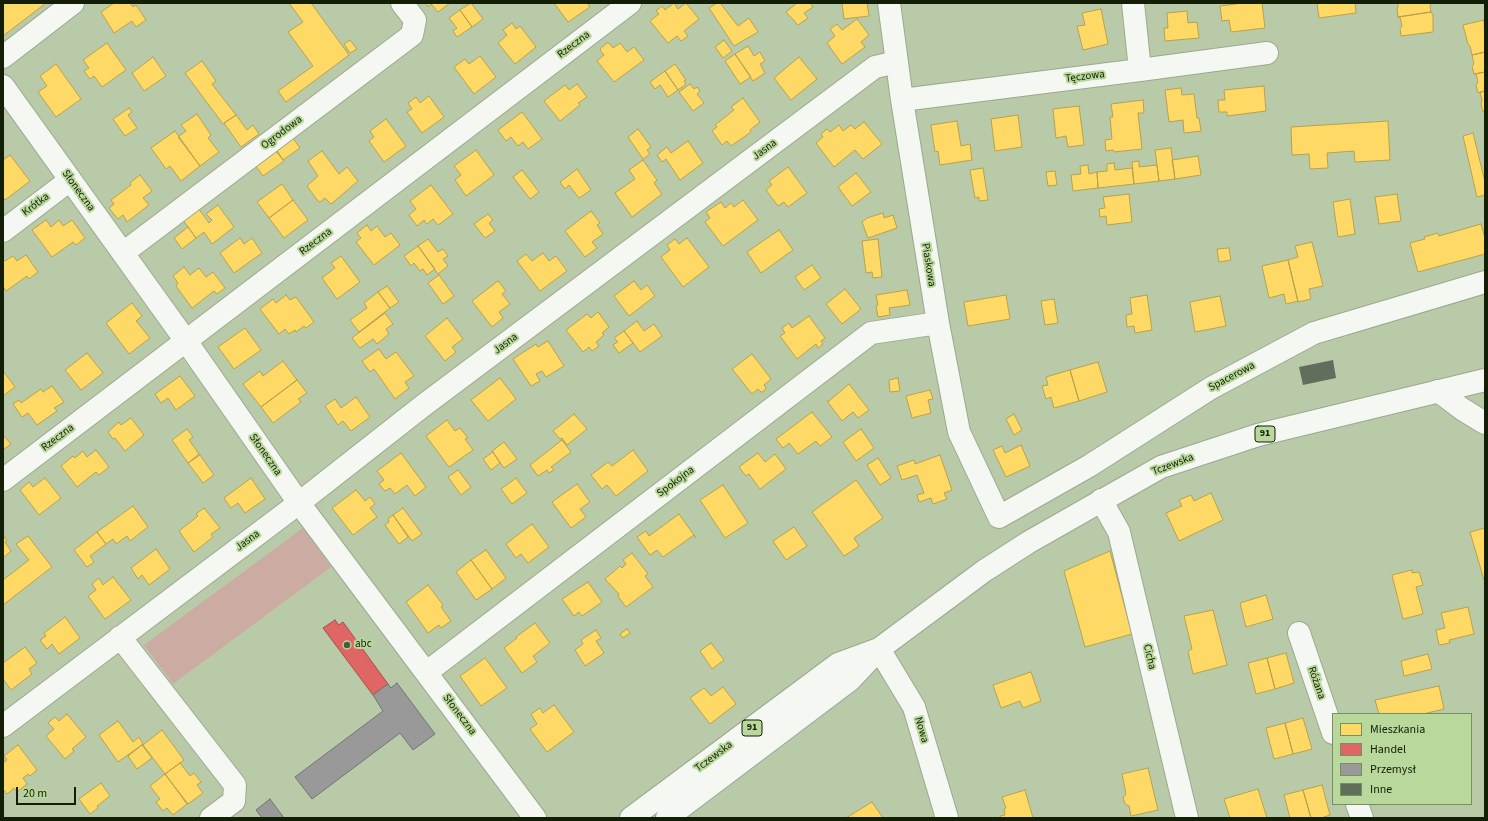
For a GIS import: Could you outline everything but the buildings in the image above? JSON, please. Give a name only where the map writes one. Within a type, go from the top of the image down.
[{"type":"street","points":[[3,57],[73,3]]},
{"type":"street","name":"Ogrodowa","points":[[123,253],[412,35],[415,20],[402,3]]},
{"type":"street","name":"Rzeczna","points":[[3,480],[630,3]]},
{"type":"street","name":"Piaskowa","points":[[889,3],[902,100],[938,323],[959,432],[999,517]]},
{"type":"street","points":[[1133,3],[1140,70]]},
{"type":"street","name":"Tęczowa","points":[[902,100],[1267,53]]},
{"type":"street","name":"Jasna","points":[[3,726],[299,503],[424,405],[875,67],[897,62]]},
{"type":"street","name":"Słoneczna","points":[[3,86],[186,341],[299,503],[535,818]]},
{"type":"street","name":"Krótka","points":[[3,231],[70,180]]},
{"type":"street","name":"Spacerowa","points":[[999,517],[1089,466],[1211,388],[1314,333],[1485,282]]},
{"type":"street","name":"Spokojna","points":[[427,672],[871,332],[938,323]]},
{"type":"street","name":"Tczewska","points":[[667,818],[850,680],[879,648],[984,571],[1029,542],[1161,467],[1258,435],[1485,380]]},
{"type":"street","points":[[1438,391],[1462,409],[1485,423]]},
{"type":"street","name":"Cicha","points":[[1101,500],[1119,532],[1188,818]]},
{"type":"street","name":"Różana","points":[[1299,633],[1332,730]]},
{"type":"street","points":[[120,637],[235,785],[234,801],[211,818]]},
{"type":"street","name":"Tczewska","points":[[631,818],[838,664],[879,648]]},
{"type":"street","name":"Nowa","points":[[879,648],[914,707],[947,818]]},
{"type":"street","points":[[1357,805],[1362,818]]},
{"type":"shaded area","points":[[303,528],[331,567],[173,684],[144,645]]},
{"type":"place","name":"abc","points":[[347,645]]}]
